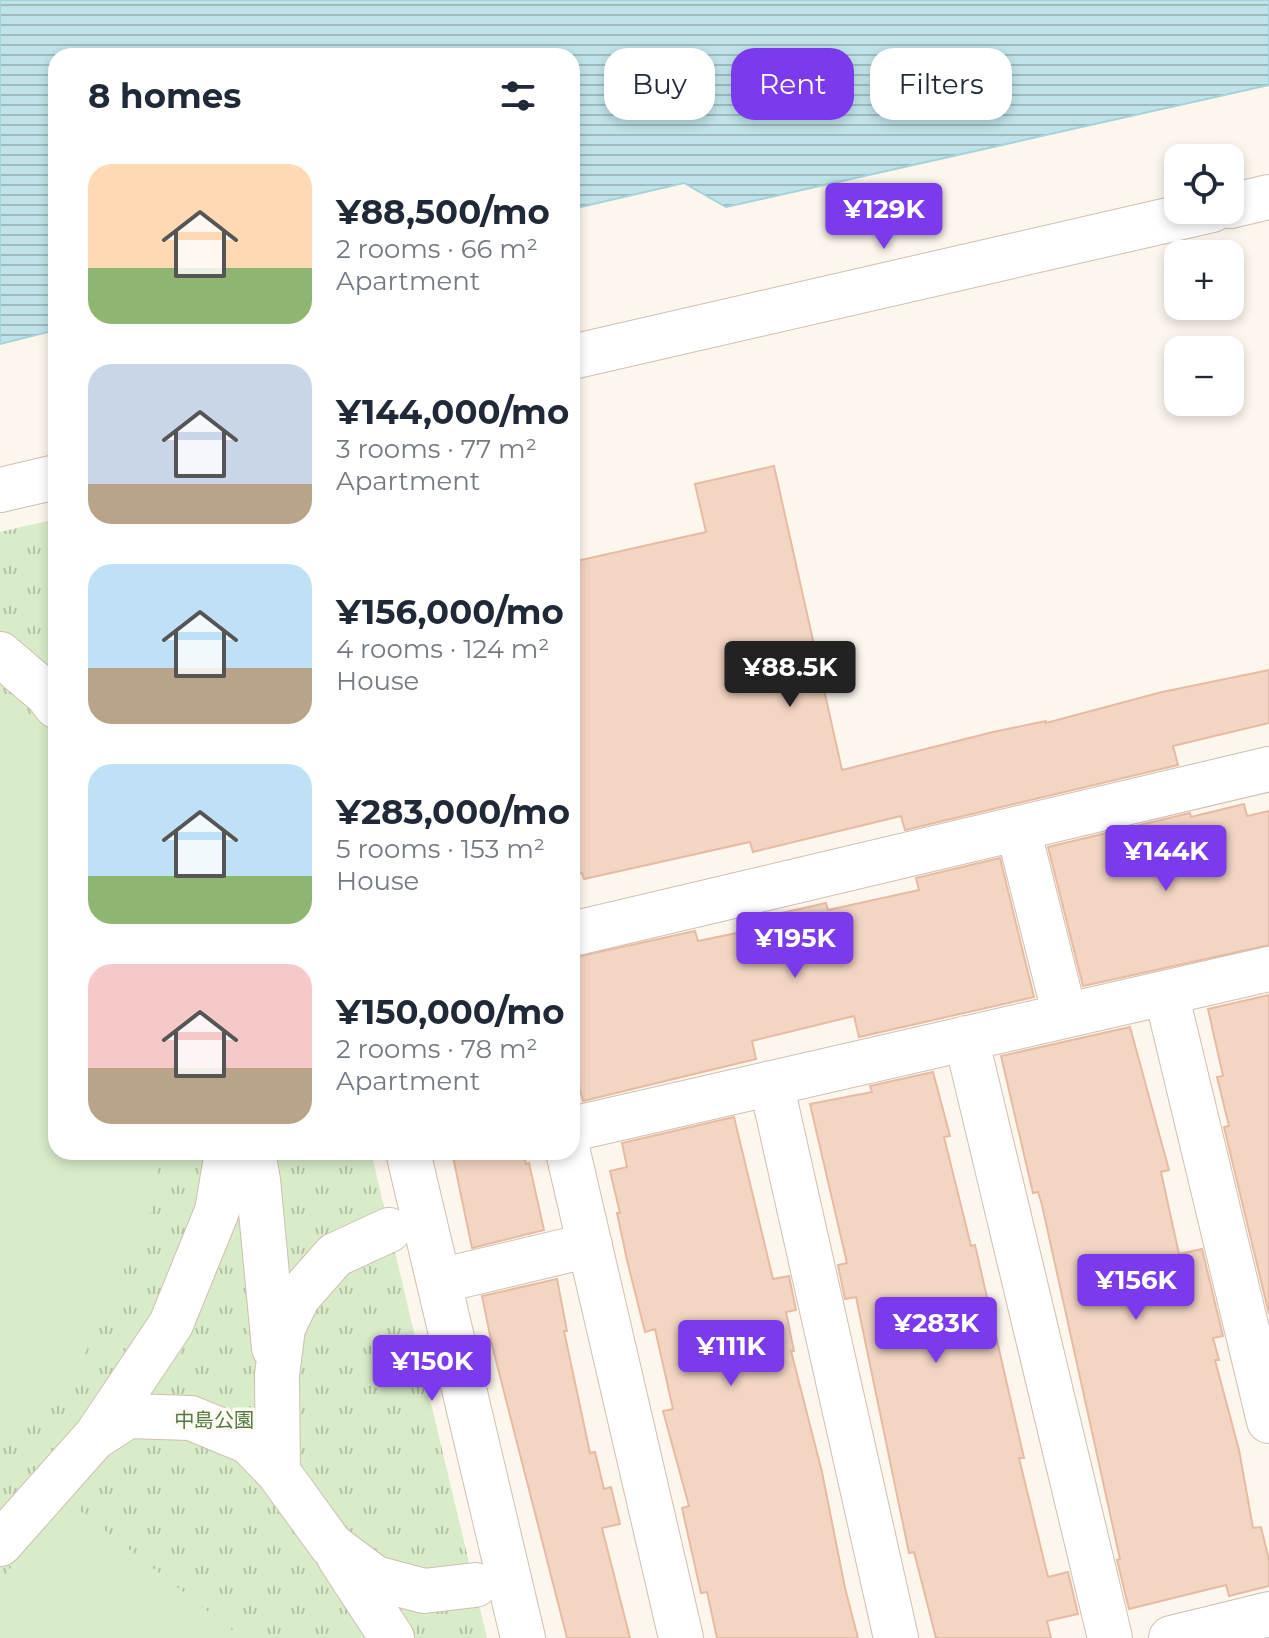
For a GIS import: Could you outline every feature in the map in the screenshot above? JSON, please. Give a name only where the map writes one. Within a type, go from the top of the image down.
[{"type":"street","points":[[1244,203],[1269,197]]},
{"type":"street","points":[[580,355],[1164,221]]},
{"type":"street","points":[[0,490],[48,479]]},
{"type":"street","points":[[0,654],[48,695]]},
{"type":"street","points":[[580,932],[1269,769]]},
{"type":"street","points":[[1018,829],[1065,1016]]},
{"type":"street","points":[[580,1127],[1269,969]]},
{"type":"street","points":[[1166,993],[1269,1421]]},
{"type":"street","points":[[966,1038],[1110,1638]]},
{"type":"street","points":[[771,1083],[896,1638]]},
{"type":"street","points":[[0,1544],[94,1438],[171,1324],[217,1211],[226,1160]]},
{"type":"street","points":[[254,1160],[277,1375],[278,1472]]},
{"type":"street","points":[[410,1160],[523,1638]]},
{"type":"street","points":[[570,1160],[681,1638]]},
{"type":"street","points":[[277,1375],[283,1328],[298,1297],[335,1255],[389,1230]]},
{"type":"street","points":[[439,1281],[590,1245]]},
{"type":"street","points":[[94,1438],[128,1416],[191,1418],[249,1442],[278,1472],[392,1638]]},
{"type":"street","points":[[331,1545],[375,1578],[424,1591],[475,1585]]},
{"type":"street","points":[[1171,1638],[1269,1614]]},
{"type":"green space","name":"中島公園","points":[[48,521],[48,1160],[373,1160],[487,1638],[0,1638],[0,532]]},
{"type":"green space","points":[[0,697],[48,747],[48,1160],[159,1160],[157,1198],[69,1388],[0,1433]]},
{"type":"green space","points":[[65,1499],[242,1638],[0,1638],[0,1581]]},
{"type":"water","points":[[0,0],[1269,0],[1269,85],[726,207],[684,183],[580,207],[580,48],[48,48],[48,332],[0,344]]},
{"type":"building","points":[[774,466],[842,770],[993,732],[1046,723],[1162,692],[1269,670],[1269,723],[1173,746],[1178,765],[905,830],[901,816],[753,852],[750,842],[584,879],[580,874],[580,560],[706,532],[695,484]]},
{"type":"building","points":[[1244,804],[1247,816],[1269,811],[1269,945],[1083,986],[1048,847],[1190,813],[1191,817]]},
{"type":"building","points":[[1000,858],[1034,997],[859,1037],[854,1016],[752,1041],[756,1059],[583,1101],[580,1089],[580,956],[695,931],[698,941],[779,924],[777,914],[826,903],[828,910],[919,890],[916,878]]},
{"type":"building","points":[[1269,995],[1269,1314],[1224,1127],[1229,1126],[1217,1077],[1223,1076],[1208,1009]]},
{"type":"building","points":[[1130,1027],[1169,1170],[1161,1172],[1179,1254],[1202,1249],[1223,1336],[1213,1338],[1219,1360],[1215,1360],[1239,1450],[1253,1528],[1261,1527],[1269,1560],[1269,1586],[1229,1596],[1226,1585],[1129,1609],[1042,1205],[1038,1192],[1033,1193],[1001,1056]]},
{"type":"building","points":[[933,1072],[950,1136],[944,1137],[971,1246],[975,1245],[1024,1458],[1019,1458],[1048,1577],[1068,1572],[1078,1614],[1047,1621],[1051,1638],[936,1638],[914,1552],[909,1553],[856,1297],[845,1299],[838,1265],[847,1263],[810,1104],[872,1092],[870,1086]]},
{"type":"building","points":[[734,1117],[773,1279],[789,1276],[796,1310],[786,1312],[794,1351],[791,1351],[822,1472],[858,1638],[717,1638],[707,1592],[701,1593],[682,1508],[689,1506],[663,1411],[673,1409],[655,1329],[645,1332],[610,1171],[627,1167],[622,1143]]},
{"type":"building","points":[[454,1160],[525,1160],[526,1164],[529,1163],[544,1230],[472,1248]]},
{"type":"building","points":[[557,1279],[567,1331],[564,1331],[590,1453],[595,1452],[604,1489],[611,1487],[620,1524],[602,1528],[630,1638],[567,1638],[482,1296]]}]
